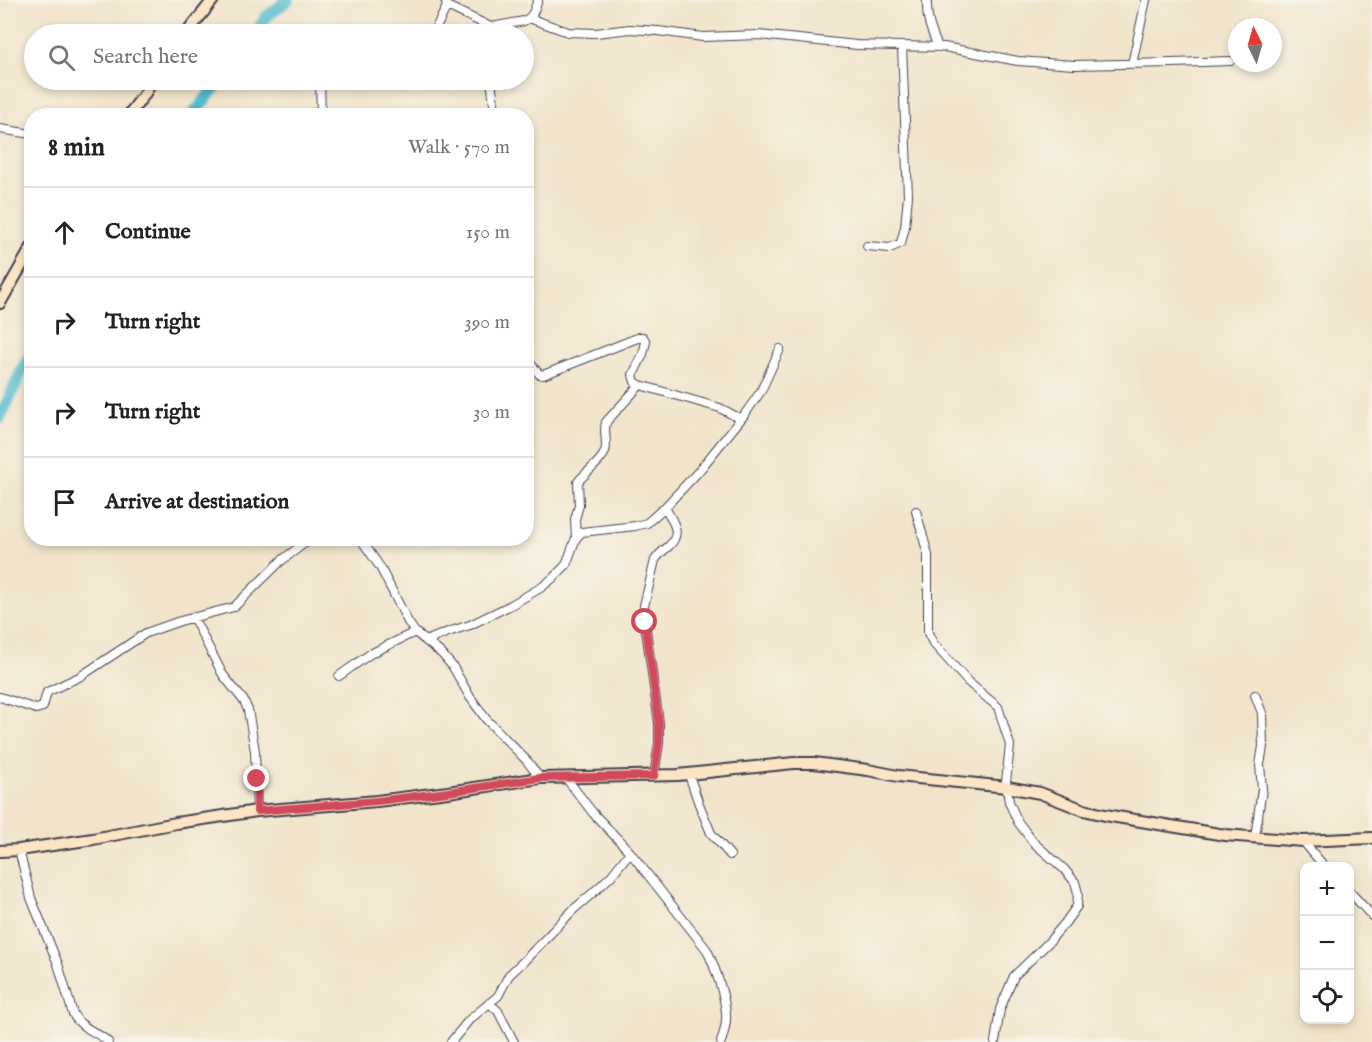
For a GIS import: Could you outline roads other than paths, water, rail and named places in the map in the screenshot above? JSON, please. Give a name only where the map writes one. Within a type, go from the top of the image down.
[{"type":"street","points":[[194,24],[213,0]]},
{"type":"street","points":[[516,24],[529,18],[538,0]]},
{"type":"street","points":[[927,0],[929,27],[938,47]]},
{"type":"street","points":[[1132,64],[1146,0]]},
{"type":"street","points":[[438,24],[446,3],[485,24]]},
{"type":"street","points":[[529,18],[568,32],[596,33],[630,29],[703,37],[759,35],[857,45],[938,47],[1018,61],[1074,65],[1228,61]]},
{"type":"street","points":[[867,246],[890,248],[901,243],[905,227],[908,196],[902,46]]},
{"type":"street","points":[[134,108],[147,90]]},
{"type":"street","points":[[320,90],[321,108]]},
{"type":"street","points":[[492,90],[494,108]]},
{"type":"street","points":[[0,129],[24,133]]},
{"type":"street","points":[[0,303],[24,261]]},
{"type":"street","points":[[534,368],[543,375],[640,336],[646,342],[633,380],[640,385],[720,408],[741,419]]},
{"type":"street","points":[[576,538],[582,532],[647,523],[665,507],[698,472],[741,419],[761,391],[780,349]]},
{"type":"street","points":[[426,641],[470,625],[511,605],[542,587],[566,565],[576,538],[575,519],[579,505],[578,482],[605,452],[604,426],[606,422],[640,385]]},
{"type":"street","points":[[654,776],[659,743],[659,723],[644,606],[655,560],[673,542],[676,534],[676,528],[665,507]]},
{"type":"street","points":[[916,511],[928,555],[928,633],[933,643],[968,682],[998,707],[1010,745],[1006,787],[1009,802],[1018,822],[1034,843],[1064,869],[1075,882],[1078,893],[1077,906],[1065,923],[1014,976],[1000,1009],[995,1042]]},
{"type":"street","points":[[0,697],[36,709],[43,707],[46,692],[81,676],[146,633],[193,617],[234,607],[281,561],[301,546]]},
{"type":"street","points":[[366,546],[380,567],[416,632],[442,654],[453,667],[486,719],[527,761],[540,778]]},
{"type":"street","points":[[193,617],[223,675],[244,701],[248,710],[255,752],[257,811]]},
{"type":"street","points":[[339,676],[370,654],[416,632]]},
{"type":"street","points":[[1255,695],[1262,713],[1263,746],[1260,765],[1262,789],[1255,837]]},
{"type":"street","points":[[0,851],[93,839],[198,819],[257,811],[377,801],[540,778],[689,775],[794,763],[814,763],[898,776],[1006,787],[1040,793],[1084,810],[1105,815],[1225,835],[1303,841],[1372,838]]},
{"type":"street","points":[[689,775],[711,832],[730,855]]},
{"type":"street","points":[[566,778],[593,813],[630,852],[707,950],[725,1003],[726,1022],[721,1042]]},
{"type":"street","points":[[1303,841],[1319,862]]},
{"type":"street","points":[[18,850],[31,898],[58,964],[73,1014],[83,1026],[108,1042]]},
{"type":"street","points":[[451,1042],[469,1020],[498,996],[509,975],[610,876],[630,852]]},
{"type":"street","points":[[1354,896],[1372,916]]},
{"type":"street","points":[[489,1003],[498,1011],[513,1042]]},
{"type":"waterway","points":[[261,24],[266,17],[288,0]]},
{"type":"waterway","points":[[198,108],[213,90]]},
{"type":"waterway","points":[[0,418],[24,366]]}]
